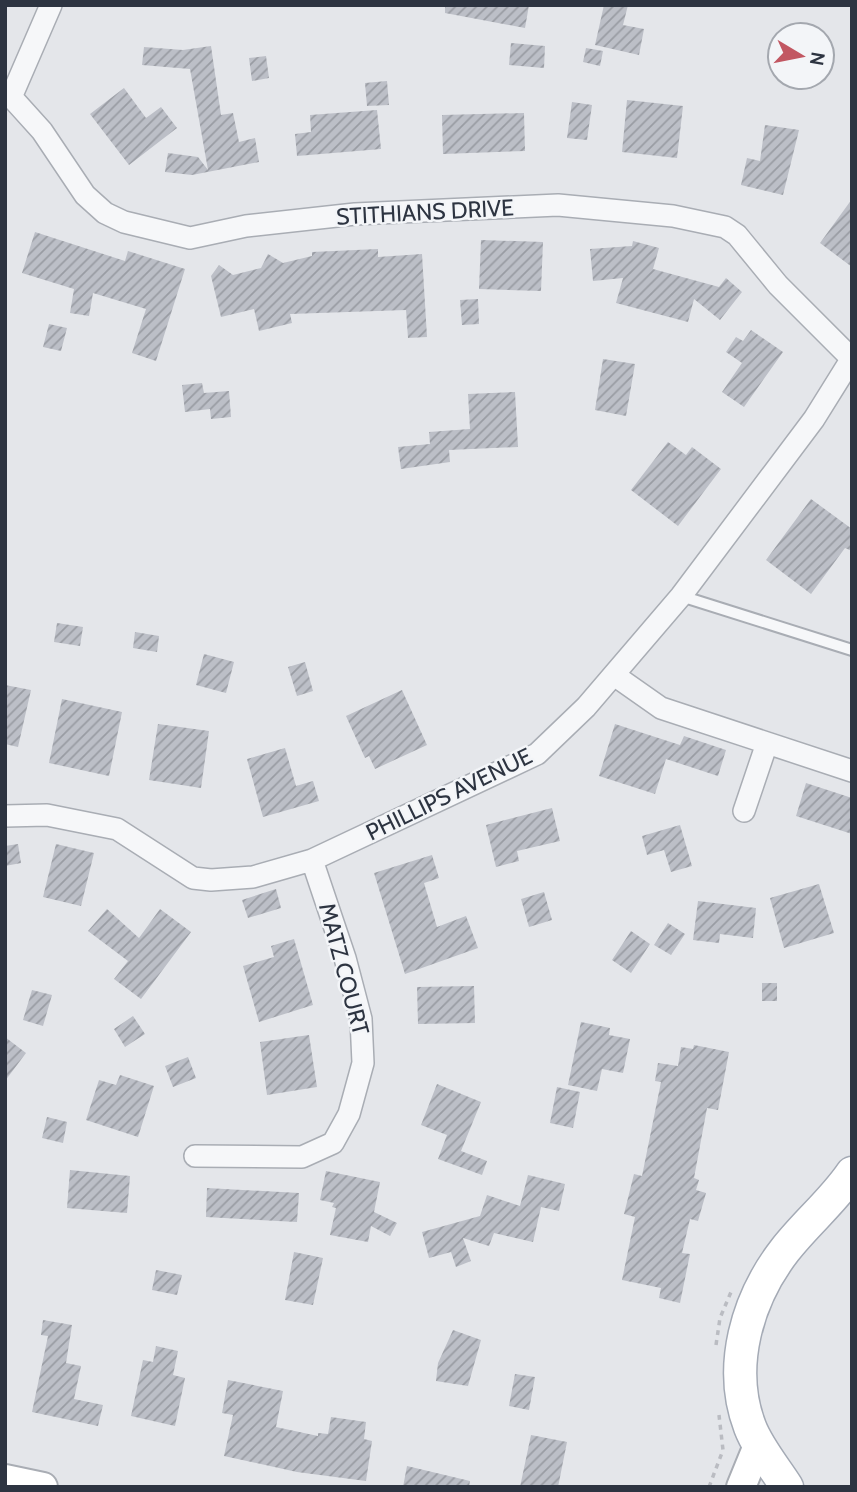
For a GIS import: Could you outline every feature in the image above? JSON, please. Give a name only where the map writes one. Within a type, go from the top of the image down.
[{"type":"main road","points":[[787,1487],[750,1428],[740,1386],[741,1353],[749,1312],[785,1251],[852,1173]]},
{"type":"street","points":[[8,92],[51,5]]},
{"type":"street","name":"STITHIANS DRIVE","points":[[8,92],[42,131],[85,195],[105,213],[124,222],[190,239],[246,226],[355,214],[558,205],[673,216],[725,228],[737,235],[778,285],[852,358]]},
{"type":"street","name":"PHILLIPS AVENUE","points":[[5,816],[47,815],[117,829],[193,878],[211,880],[253,877],[312,860],[537,754],[586,707],[681,596],[814,419],[852,358]]},
{"type":"street","points":[[614,676],[661,708],[852,771]]},
{"type":"street","points":[[744,811],[767,743]]},
{"type":"street","name":"MATZ COURT","points":[[195,1156],[302,1157],[333,1143],[349,1114],[363,1063],[361,1019],[345,958],[312,860]]},
{"type":"street","points":[[741,1487],[759,1443]]},
{"type":"street","points":[[5,1479],[43,1487]]},
{"type":"lane","points":[[681,596],[852,650]]},
{"type":"building","points":[[445,5],[529,5],[525,28],[445,13]]},
{"type":"building","points":[[604,5],[628,5],[623,25],[644,29],[639,55],[595,45]]},
{"type":"building","points":[[511,43],[545,46],[544,68],[509,65]]},
{"type":"building","points":[[211,46],[221,115],[233,113],[239,142],[255,138],[259,162],[192,175],[165,172],[168,153],[198,157],[208,170],[190,69],[142,65],[144,47],[183,50]]},
{"type":"building","points":[[586,48],[603,51],[600,66],[583,62]]},
{"type":"building","points":[[266,56],[269,78],[252,81],[249,58]]},
{"type":"building","points":[[387,81],[389,105],[367,106],[365,83]]},
{"type":"building","points":[[124,88],[146,118],[161,107],[177,128],[129,165],[90,114]]},
{"type":"building","points":[[627,100],[683,106],[677,158],[622,152]]},
{"type":"building","points":[[572,102],[592,105],[587,140],[567,138]]},
{"type":"building","points":[[377,110],[381,149],[297,156],[295,134],[311,132],[310,115]]},
{"type":"building","points":[[524,113],[525,151],[443,154],[442,115]]},
{"type":"building","points":[[765,125],[799,130],[783,195],[741,185],[747,158],[760,161]]},
{"type":"building","points":[[852,199],[852,267],[820,243]]},
{"type":"building","points":[[35,232],[125,261],[128,251],[185,269],[156,361],[132,353],[146,309],[93,293],[89,316],[70,313],[74,289],[22,273]]},
{"type":"building","points":[[481,240],[543,242],[541,291],[479,289]]},
{"type":"building","points":[[633,241],[659,248],[653,269],[719,287],[726,278],[742,292],[720,320],[694,299],[688,322],[616,303],[623,278],[593,281],[590,249],[632,246]]},
{"type":"building","points":[[378,249],[378,257],[422,254],[427,337],[408,338],[406,310],[290,314],[292,323],[259,331],[254,309],[221,317],[211,276],[219,265],[233,275],[261,268],[268,254],[283,263],[312,256],[312,252]]},
{"type":"building","points":[[478,299],[479,324],[462,325],[460,300]]},
{"type":"building","points":[[49,324],[67,328],[61,351],[43,347]]},
{"type":"building","points":[[751,330],[783,352],[744,407],[722,392],[742,363],[726,352],[736,337],[743,341]]},
{"type":"building","points":[[603,359],[635,364],[626,416],[595,410]]},
{"type":"building","points":[[202,383],[204,393],[229,391],[231,417],[211,419],[210,409],[185,412],[182,385]]},
{"type":"building","points":[[515,392],[518,447],[449,450],[450,462],[401,469],[398,447],[430,444],[429,432],[470,429],[468,394]]},
{"type":"building","points":[[668,442],[686,455],[692,447],[721,469],[678,526],[631,490]]},
{"type":"building","points":[[811,499],[852,529],[852,551],[845,548],[811,594],[766,560]]},
{"type":"building","points":[[57,623],[83,627],[80,646],[54,642]]},
{"type":"building","points":[[135,632],[159,636],[157,652],[133,648]]},
{"type":"building","points":[[204,654],[234,662],[226,693],[196,685]]},
{"type":"building","points":[[305,662],[313,691],[297,696],[288,667]]},
{"type":"building","points":[[5,685],[31,690],[18,747],[5,744]]},
{"type":"building","points":[[402,690],[427,745],[375,769],[369,756],[365,758],[346,716]]},
{"type":"building","points":[[62,699],[122,712],[109,776],[49,763]]},
{"type":"building","points":[[158,724],[209,731],[201,788],[149,780]]},
{"type":"building","points":[[615,724],[680,745],[684,736],[726,750],[718,776],[666,759],[655,794],[599,776]]},
{"type":"building","points":[[285,748],[296,786],[313,781],[319,801],[263,817],[247,759]]},
{"type":"building","points":[[806,783],[852,798],[852,834],[796,816]]},
{"type":"building","points":[[552,808],[560,841],[517,851],[519,861],[496,867],[486,825]]},
{"type":"building","points":[[680,825],[692,866],[671,872],[664,850],[647,855],[642,836]]},
{"type":"building","points":[[18,844],[21,863],[5,866],[5,846]]},
{"type":"building","points":[[56,844],[94,853],[81,906],[43,897]]},
{"type":"building","points":[[432,855],[439,878],[424,883],[437,927],[466,916],[478,948],[405,974],[374,873]]},
{"type":"building","points":[[819,884],[834,933],[784,948],[770,898]]},
{"type":"building","points":[[276,889],[281,908],[248,918],[242,900]]},
{"type":"building","points":[[544,892],[552,920],[529,927],[521,899]]},
{"type":"building","points":[[698,901],[756,908],[753,938],[720,934],[719,943],[693,940]]},
{"type":"building","points":[[107,909],[139,938],[160,909],[191,932],[141,999],[114,979],[128,961],[88,931]]},
{"type":"building","points":[[668,923],[685,934],[671,955],[654,945]]},
{"type":"building","points":[[631,931],[650,944],[631,973],[612,960]]},
{"type":"building","points":[[294,939],[313,1005],[259,1022],[243,966],[274,957],[271,946]]},
{"type":"building","points":[[762,983],[777,983],[777,1001],[762,1001]]},
{"type":"building","points":[[474,986],[475,1023],[418,1024],[417,987]]},
{"type":"building","points":[[32,990],[52,995],[43,1026],[23,1020]]},
{"type":"building","points":[[133,1016],[145,1034],[125,1047],[114,1029]]},
{"type":"building","points":[[581,1022],[610,1028],[609,1035],[630,1039],[623,1073],[602,1069],[597,1091],[568,1085]]},
{"type":"building","points":[[309,1035],[317,1087],[267,1095],[260,1042]]},
{"type":"building","points":[[5,1037],[26,1053],[5,1081]]},
{"type":"building","points":[[694,1045],[729,1052],[718,1110],[707,1108],[694,1178],[699,1180],[696,1190],[706,1193],[698,1221],[690,1219],[682,1253],[690,1254],[680,1303],[659,1298],[661,1288],[622,1280],[635,1217],[624,1214],[634,1174],[642,1176],[661,1082],[655,1081],[658,1063],[678,1066],[681,1047],[693,1049]]},
{"type":"building","points":[[188,1057],[196,1078],[173,1087],[165,1066]]},
{"type":"building","points":[[120,1075],[154,1086],[138,1137],[86,1120],[99,1080],[116,1085]]},
{"type":"building","points":[[437,1084],[481,1102],[461,1151],[487,1161],[482,1175],[438,1159],[447,1135],[421,1125]]},
{"type":"building","points":[[557,1087],[580,1092],[573,1128],[550,1123]]},
{"type":"building","points":[[47,1117],[67,1122],[63,1143],[42,1138]]},
{"type":"building","points":[[70,1170],[130,1176],[127,1213],[67,1208]]},
{"type":"building","points":[[326,1171],[380,1182],[374,1212],[397,1223],[390,1236],[371,1226],[368,1242],[330,1235],[336,1208],[332,1207],[334,1203],[320,1200]]},
{"type":"building","points":[[528,1175],[565,1184],[559,1211],[541,1207],[533,1242],[494,1233],[489,1246],[463,1238],[471,1261],[456,1267],[451,1252],[429,1258],[422,1232],[480,1216],[487,1195],[520,1206]]},
{"type":"building","points":[[207,1188],[299,1193],[297,1222],[206,1217]]},
{"type":"building","points":[[294,1252],[323,1258],[313,1305],[285,1300]]},
{"type":"building","points":[[156,1270],[182,1275],[177,1295],[152,1290]]},
{"type":"building","points":[[43,1320],[72,1325],[66,1363],[81,1366],[74,1399],[103,1405],[98,1426],[32,1412],[48,1336],[41,1335]]},
{"type":"building","points":[[453,1330],[481,1340],[468,1386],[436,1381],[438,1363]]},
{"type":"building","points":[[156,1346],[178,1351],[173,1375],[185,1378],[175,1426],[131,1416],[143,1360],[153,1362]]},
{"type":"building","points":[[515,1374],[535,1377],[529,1410],[509,1406]]},
{"type":"building","points":[[228,1380],[283,1391],[276,1427],[318,1436],[318,1433],[328,1434],[331,1417],[366,1422],[364,1439],[372,1441],[366,1481],[297,1472],[224,1456],[233,1415],[222,1413]]},
{"type":"building","points":[[531,1435],[567,1442],[558,1487],[520,1487]]},
{"type":"building","points":[[407,1466],[470,1481],[469,1487],[403,1487]]}]
